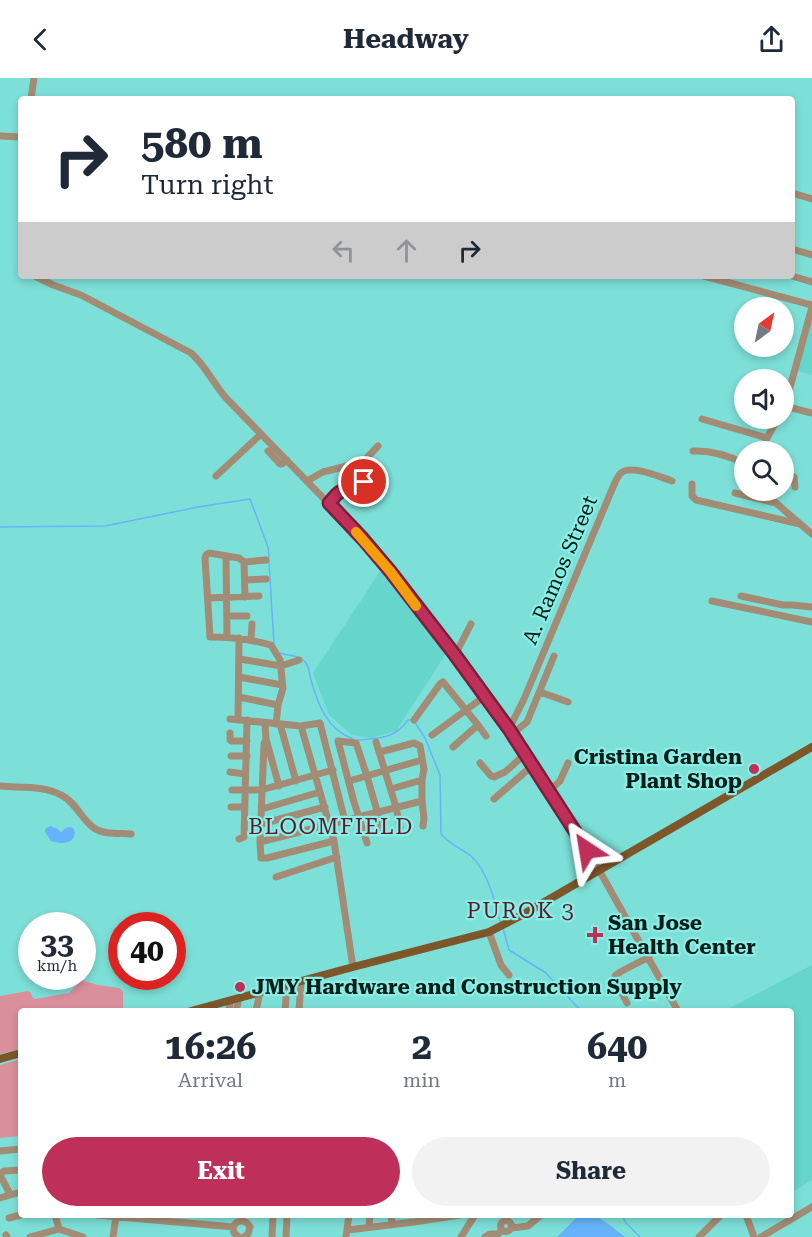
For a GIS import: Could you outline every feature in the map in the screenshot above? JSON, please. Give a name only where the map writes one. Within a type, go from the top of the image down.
[{"type":"main road","points":[[202,1008],[489,932],[812,747]]},
{"type":"main road","points":[[0,1059],[18,1054]]},
{"type":"street","points":[[31,96],[34,78]]},
{"type":"street","points":[[0,136],[18,137]]},
{"type":"street","points":[[795,194],[812,199]]},
{"type":"street","points":[[795,250],[812,255]]},
{"type":"street","points":[[795,277],[812,282]]},
{"type":"street","points":[[39,279],[81,295],[191,353],[221,392],[363,539],[455,655],[511,731],[599,870],[676,1008]]},
{"type":"street","points":[[715,279],[812,306],[794,372]]},
{"type":"street","points":[[794,409],[812,412]]},
{"type":"street","points":[[702,420],[767,438]]},
{"type":"street","points":[[766,441],[772,429]]},
{"type":"street","points":[[216,476],[261,434]]},
{"type":"street","points":[[307,481],[323,472],[363,462],[378,446]]},
{"type":"street","points":[[693,450],[734,458]]},
{"type":"street","points":[[268,451],[279,464],[287,460]]},
{"type":"street","name":"A. Ramos Street","points":[[511,731],[620,473],[634,469],[672,481]]},
{"type":"street","points":[[794,477],[795,487]]},
{"type":"street","points":[[329,503],[341,491],[358,488],[364,480]]},
{"type":"street","points":[[692,484],[693,496],[696,500],[800,524]]},
{"type":"street","points":[[768,501],[776,503],[812,534]]},
{"type":"street","points":[[266,560],[244,562],[238,558],[208,553],[206,555],[210,638],[251,639],[271,645],[281,666],[283,691],[278,705],[278,724],[296,781]]},
{"type":"street","points":[[226,557],[227,637]]},
{"type":"street","points":[[244,562],[245,597]]},
{"type":"street","points":[[245,580],[266,579]]},
{"type":"street","points":[[208,598],[260,596]]},
{"type":"street","points":[[741,596],[783,605],[812,607]]},
{"type":"street","points":[[711,602],[812,622]]},
{"type":"street","points":[[227,616],[247,616]]},
{"type":"street","points":[[251,639],[252,624]]},
{"type":"street","points":[[455,655],[471,624]]},
{"type":"street","points":[[239,638],[239,697],[234,719],[301,726],[320,723],[345,821]]},
{"type":"street","points":[[511,731],[527,722],[554,656]]},
{"type":"street","points":[[240,659],[281,666],[299,660]]},
{"type":"street","points":[[239,677],[282,685]]},
{"type":"street","points":[[414,720],[440,684],[450,677]]},
{"type":"street","points":[[443,682],[486,736]]},
{"type":"street","points":[[540,692],[568,702]]},
{"type":"street","points":[[432,735],[485,696]]},
{"type":"street","points":[[239,697],[278,705]]},
{"type":"street","points":[[239,839],[244,837],[240,823],[245,807],[248,720]]},
{"type":"street","points":[[265,723],[279,786]]},
{"type":"street","points":[[453,747],[478,725]]},
{"type":"street","points":[[301,726],[334,841],[353,967]]},
{"type":"street","points":[[230,733],[232,741],[247,741]]},
{"type":"street","points":[[267,739],[264,744],[261,790],[260,856],[263,858],[334,841]]},
{"type":"street","points":[[367,843],[339,741],[356,743],[383,832]]},
{"type":"street","points":[[376,742],[400,827]]},
{"type":"street","points":[[380,752],[414,743],[420,747],[424,769],[422,780],[423,826]]},
{"type":"street","points":[[480,763],[494,777],[505,772],[525,754]]},
{"type":"street","points":[[231,756],[247,756]]},
{"type":"street","points":[[349,781],[422,760]]},
{"type":"street","points":[[549,791],[560,781],[568,763]]},
{"type":"street","points":[[494,799],[533,765]]},
{"type":"street","points":[[232,790],[261,790],[333,770]]},
{"type":"street","points":[[230,772],[245,774]]},
{"type":"street","points":[[391,789],[422,780]]},
{"type":"street","points":[[0,786],[53,791],[72,802],[94,829],[132,834]]},
{"type":"street","points":[[262,808],[320,792]]},
{"type":"street","points":[[260,842],[422,801]]},
{"type":"street","points":[[231,807],[245,807]]},
{"type":"street","points":[[261,824],[325,807]]},
{"type":"street","points":[[276,877],[337,857]]},
{"type":"street","points":[[489,932],[501,964],[509,975]]},
{"type":"street","points":[[627,1003],[615,976],[649,957]]},
{"type":"street","points":[[299,1008],[301,981]]},
{"type":"street","points":[[285,1008],[286,985]]},
{"type":"street","points":[[257,1008],[260,992]]},
{"type":"street","points":[[230,1008],[234,1000]]},
{"type":"street","points":[[234,1000],[235,1008]]},
{"type":"street","points":[[0,1151],[18,1149]]},
{"type":"street","points":[[10,1194],[1,1173],[18,1170]]},
{"type":"street","points":[[0,1198],[18,1193]]},
{"type":"street","points":[[794,1218],[812,1207]]},
{"type":"street","points":[[9,1218],[18,1216]]},
{"type":"street","points":[[57,1218],[64,1232]]},
{"type":"street","points":[[113,1237],[114,1218]]},
{"type":"street","points":[[162,1218],[243,1221],[249,1225],[249,1232],[244,1237]]},
{"type":"street","points":[[272,1237],[273,1218]]},
{"type":"street","points":[[286,1237],[287,1218]]},
{"type":"street","points":[[349,1218],[347,1233],[414,1219]]},
{"type":"street","points":[[369,1227],[370,1218]]},
{"type":"street","points":[[391,1225],[392,1218]]},
{"type":"street","points":[[461,1237],[473,1218]]},
{"type":"street","points":[[501,1234],[501,1223],[506,1218],[512,1228]]},
{"type":"street","points":[[485,1237],[490,1234],[501,1234],[512,1228],[528,1226],[536,1218]]},
{"type":"street","points":[[699,1237],[718,1218]]},
{"type":"street","points":[[747,1218],[754,1237]]},
{"type":"street","points":[[761,1237],[793,1218]]},
{"type":"street","points":[[234,1221],[234,1233],[239,1237]]},
{"type":"street","points":[[30,1237],[64,1232],[83,1237]]},
{"type":"shaded area","points":[[812,317],[812,375],[798,371]]},
{"type":"shaded area","points":[[381,570],[416,608],[447,652],[396,731],[371,738],[352,735],[329,715],[313,673]]},
{"type":"shaded area","points":[[812,965],[812,1180],[794,1191],[794,1008],[730,1008]]},
{"type":"shaded area","points":[[96,984],[108,986],[108,990],[121,990],[123,1008],[18,1008],[18,1050],[0,1054],[0,996],[28,991],[35,999],[69,993],[72,990],[96,990]]},
{"type":"shaded area","points":[[18,1060],[18,1136],[0,1138],[0,1065]]},
{"type":"water","points":[[50,826],[61,832],[69,827],[72,828],[75,833],[74,837],[67,842],[51,841],[45,832],[45,829]]},
{"type":"water","points":[[576,1218],[599,1218],[625,1237],[557,1237]]},
{"type":"waterway","points":[[0,527],[105,526],[250,499],[268,547],[269,557]]},
{"type":"waterway","points":[[269,562],[274,644]]},
{"type":"waterway","points":[[279,653],[298,657]]},
{"type":"waterway","points":[[302,659],[307,666],[317,698],[330,723],[344,735],[353,739]]},
{"type":"waterway","points":[[358,740],[392,734],[408,720],[412,720]]},
{"type":"waterway","points":[[416,724],[425,738],[440,775],[441,834],[471,856],[482,869],[490,886],[500,921]]},
{"type":"waterway","points":[[503,928],[509,950],[546,973],[578,1008]]},
{"type":"waterway","points":[[624,1218],[640,1237]]},
{"type":"slow traffic","points":[[356,532],[390,571],[416,606]]},
{"type":"place","name":"Cristina Garden Plant Shop","points":[[754,769]]},
{"type":"place","name":"San Jose Health Center","points":[[595,935]]},
{"type":"place","name":"JMY Hardware and Construction Supply","points":[[240,987]]},
{"type":"district","name":"BLOOMFIELD","points":[[331,826]]},
{"type":"district","name":"PUROK 3","points":[[521,910]]},
{"type":"route","points":[[364,482],[358,488],[341,491],[329,503],[390,571],[455,655],[509,729],[587,850]]}]
